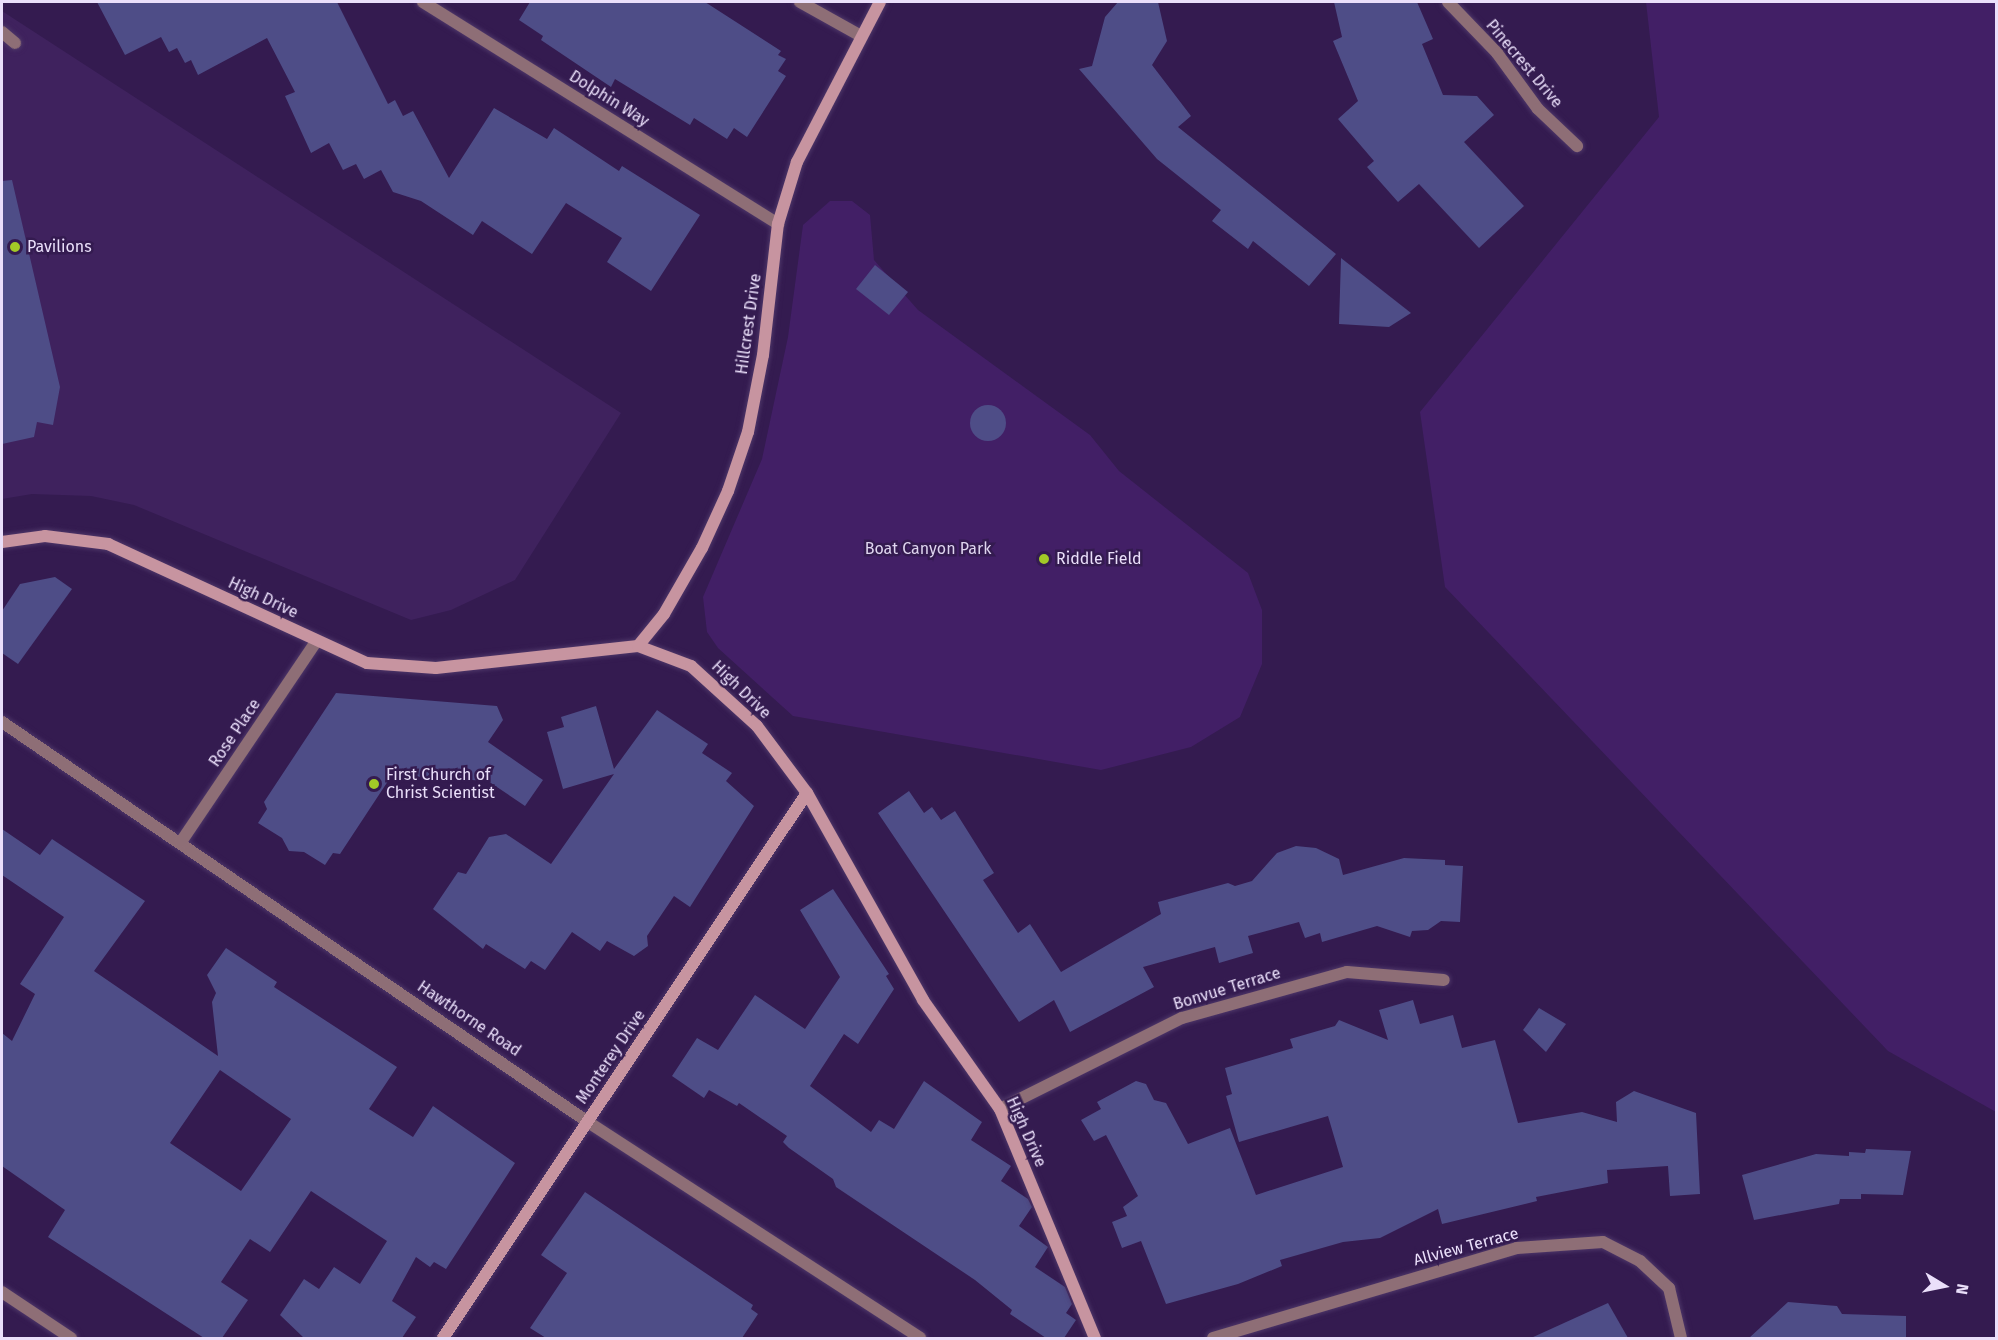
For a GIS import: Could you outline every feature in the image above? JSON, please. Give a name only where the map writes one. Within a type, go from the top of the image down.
[{"type":"street","name":"Dolphin Way","points":[[423,2],[778,224]]},
{"type":"street","points":[[800,2],[859,36]]},
{"type":"street","name":"Hillcrest Drive","points":[[638,646],[664,614],[702,548],[732,481],[764,355],[778,224],[797,162],[859,36],[880,2]]},
{"type":"street","name":"Pinecrest Drive","points":[[1448,2],[1497,53],[1538,108],[1577,146]]},
{"type":"street","points":[[2,32],[15,43]]},
{"type":"street","name":"High Drive","points":[[2,542],[45,536],[108,544],[316,642],[367,663],[405,668],[537,659],[638,646],[691,666],[720,688],[758,726],[807,793],[923,1000],[1000,1109],[1095,1338]]},
{"type":"street","name":"Rose Place","points":[[181,842],[316,642]]},
{"type":"street","name":"Hawthorne Road","points":[[2,723],[181,842],[588,1122],[920,1338]]},
{"type":"street","name":"Monterey Drive","points":[[443,1338],[807,793]]},
{"type":"street","name":"Bonvue Terrace","points":[[1000,1109],[1182,1018],[1347,972],[1444,980]]},
{"type":"street","name":"Allview Terrace","points":[[1213,1338],[1517,1248],[1602,1242],[1640,1261],[1669,1288],[1681,1338]]},
{"type":"street","points":[[2,1292],[71,1338]]},
{"type":"shaded area","points":[[2,11],[621,413],[515,580],[451,610],[411,620],[134,505],[91,496],[32,494],[2,499]]},
{"type":"green space","points":[[1646,2],[1996,2],[1996,1112],[1888,1051],[1445,587],[1420,412],[1659,117]]},
{"type":"green space","name":"Boat Canyon Park","points":[[830,201],[852,201],[870,215],[874,260],[918,310],[1090,435],[1119,471],[1248,573],[1262,610],[1262,664],[1240,717],[1191,747],[1101,770],[793,716],[718,648],[707,632],[703,597],[762,459],[788,337],[803,225]]},
{"type":"building","points":[[97,2],[337,2],[388,104],[395,100],[403,116],[413,111],[449,178],[494,108],[547,139],[554,128],[619,171],[622,166],[700,215],[651,291],[607,262],[622,238],[566,203],[532,254],[482,221],[473,235],[421,201],[393,192],[381,170],[364,179],[356,164],[343,170],[329,143],[311,153],[285,96],[295,92],[267,38],[198,75],[191,60],[185,63],[177,48],[169,52],[161,37],[125,55]]},
{"type":"building","points":[[530,2],[705,2],[781,51],[778,55],[786,59],[778,71],[786,76],[747,137],[734,128],[727,139],[694,118],[690,125],[615,79],[611,87],[541,40],[543,36],[519,20]]},
{"type":"building","points":[[1118,2],[1158,2],[1167,41],[1152,65],[1191,116],[1178,127],[1336,254],[1309,286],[1253,241],[1248,249],[1212,221],[1221,210],[1157,159],[1079,69],[1092,66],[1105,17]]},
{"type":"building","points":[[1334,2],[1417,2],[1433,39],[1422,44],[1443,95],[1477,96],[1494,115],[1464,142],[1524,206],[1479,248],[1419,184],[1398,202],[1367,167],[1374,161],[1338,119],[1358,101],[1333,41],[1342,37]]},
{"type":"building","name":"Pavilions","points":[[12,180],[60,387],[53,425],[37,422],[34,437],[2,444],[2,181]]},
{"type":"building","points":[[1341,258],[1411,313],[1389,327],[1339,324]]},
{"type":"building","points":[[875,265],[908,292],[889,315],[856,289]]},
{"type":"building","points":[[988,405],[1001,410],[1006,423],[1001,436],[988,441],[975,436],[970,423],[975,410]]},
{"type":"building","points":[[55,577],[72,589],[18,664],[2,653],[2,611],[20,584]]},
{"type":"building","points":[[336,693],[497,706],[503,720],[488,742],[543,780],[525,806],[488,781],[392,775],[340,854],[333,853],[325,865],[304,852],[289,851],[282,838],[258,823],[267,809],[264,802]]},
{"type":"building","points":[[596,706],[614,769],[657,710],[708,744],[702,753],[732,773],[726,781],[754,806],[690,907],[674,896],[647,936],[648,946],[634,956],[607,941],[600,951],[572,932],[545,970],[531,961],[525,969],[486,944],[483,949],[433,909],[458,872],[466,874],[489,837],[506,834],[551,864],[614,774],[563,789],[547,732],[564,727],[561,717]]},
{"type":"building","points":[[909,791],[924,813],[932,807],[941,820],[955,811],[994,873],[983,880],[1018,933],[1030,924],[1061,972],[1161,914],[1158,902],[1228,883],[1235,886],[1252,881],[1277,853],[1296,846],[1316,848],[1339,859],[1343,875],[1404,858],[1445,860],[1445,865],[1463,866],[1460,922],[1441,921],[1428,930],[1412,931],[1410,937],[1377,926],[1322,942],[1320,933],[1305,938],[1299,922],[1248,936],[1253,953],[1219,963],[1215,947],[1143,967],[1154,987],[1070,1032],[1054,1000],[1019,1022],[878,813]]},
{"type":"building","points":[[2,829],[40,855],[52,839],[145,901],[94,971],[218,1056],[212,1002],[216,993],[207,975],[226,948],[277,982],[274,987],[397,1067],[369,1109],[413,1137],[433,1106],[515,1163],[446,1269],[434,1262],[430,1267],[416,1257],[392,1301],[416,1317],[402,1338],[304,1338],[280,1315],[304,1279],[319,1289],[334,1267],[360,1284],[387,1241],[311,1191],[270,1252],[250,1239],[221,1282],[248,1300],[222,1338],[204,1338],[48,1237],[65,1210],[2,1166],[2,1033],[12,1041],[35,994],[20,984],[64,917],[2,875]],"holes":[[[220,1070],[291,1119],[241,1191],[170,1143]]]},
{"type":"building","points":[[833,889],[889,974],[886,976],[894,989],[858,1044],[844,1034],[810,1086],[871,1132],[879,1120],[894,1129],[924,1081],[982,1122],[971,1140],[1011,1166],[1001,1181],[1028,1199],[1032,1207],[1019,1226],[1048,1247],[1035,1267],[1065,1287],[1072,1304],[1066,1313],[1076,1320],[1064,1338],[1046,1338],[1010,1314],[1012,1310],[975,1280],[836,1187],[833,1179],[783,1142],[787,1136],[739,1103],[737,1106],[709,1090],[704,1098],[672,1076],[697,1038],[718,1050],[755,995],[805,1029],[840,977],[800,910]]},
{"type":"building","points":[[1413,1000],[1420,1024],[1453,1015],[1462,1048],[1495,1040],[1518,1123],[1582,1112],[1617,1122],[1616,1102],[1634,1091],[1696,1113],[1700,1194],[1670,1196],[1668,1166],[1607,1170],[1608,1183],[1536,1197],[1537,1201],[1442,1224],[1438,1209],[1380,1238],[1343,1242],[1280,1260],[1282,1266],[1238,1284],[1166,1304],[1141,1241],[1122,1248],[1112,1222],[1127,1216],[1123,1207],[1138,1196],[1106,1135],[1094,1141],[1081,1120],[1101,1109],[1097,1102],[1136,1081],[1146,1084],[1154,1100],[1166,1103],[1188,1144],[1230,1128],[1256,1195],[1343,1167],[1328,1116],[1239,1142],[1226,1096],[1232,1094],[1225,1068],[1293,1048],[1290,1039],[1335,1026],[1339,1020],[1388,1040],[1379,1010]]},
{"type":"building","points":[[1539,1008],[1566,1024],[1546,1052],[1523,1030]]},
{"type":"building","points":[[1866,1149],[1911,1151],[1903,1195],[1861,1194],[1861,1199],[1840,1199],[1839,1204],[1754,1220],[1742,1175],[1816,1154],[1849,1156],[1849,1152],[1865,1153]]},
{"type":"building","points":[[585,1192],[753,1305],[751,1309],[758,1314],[742,1338],[546,1338],[530,1328],[567,1273],[541,1255]]},
{"type":"building","points":[[1788,1302],[1837,1306],[1842,1314],[1906,1316],[1906,1338],[1749,1338]]},
{"type":"building","points":[[1608,1303],[1628,1338],[1531,1338]]},
{"type":"place","name":"Pavilions","points":[[15,247]]},
{"type":"place","name":"Riddle Field","points":[[1044,559]]},
{"type":"place","name":"First Church of Christ Scientist","points":[[374,784]]}]
